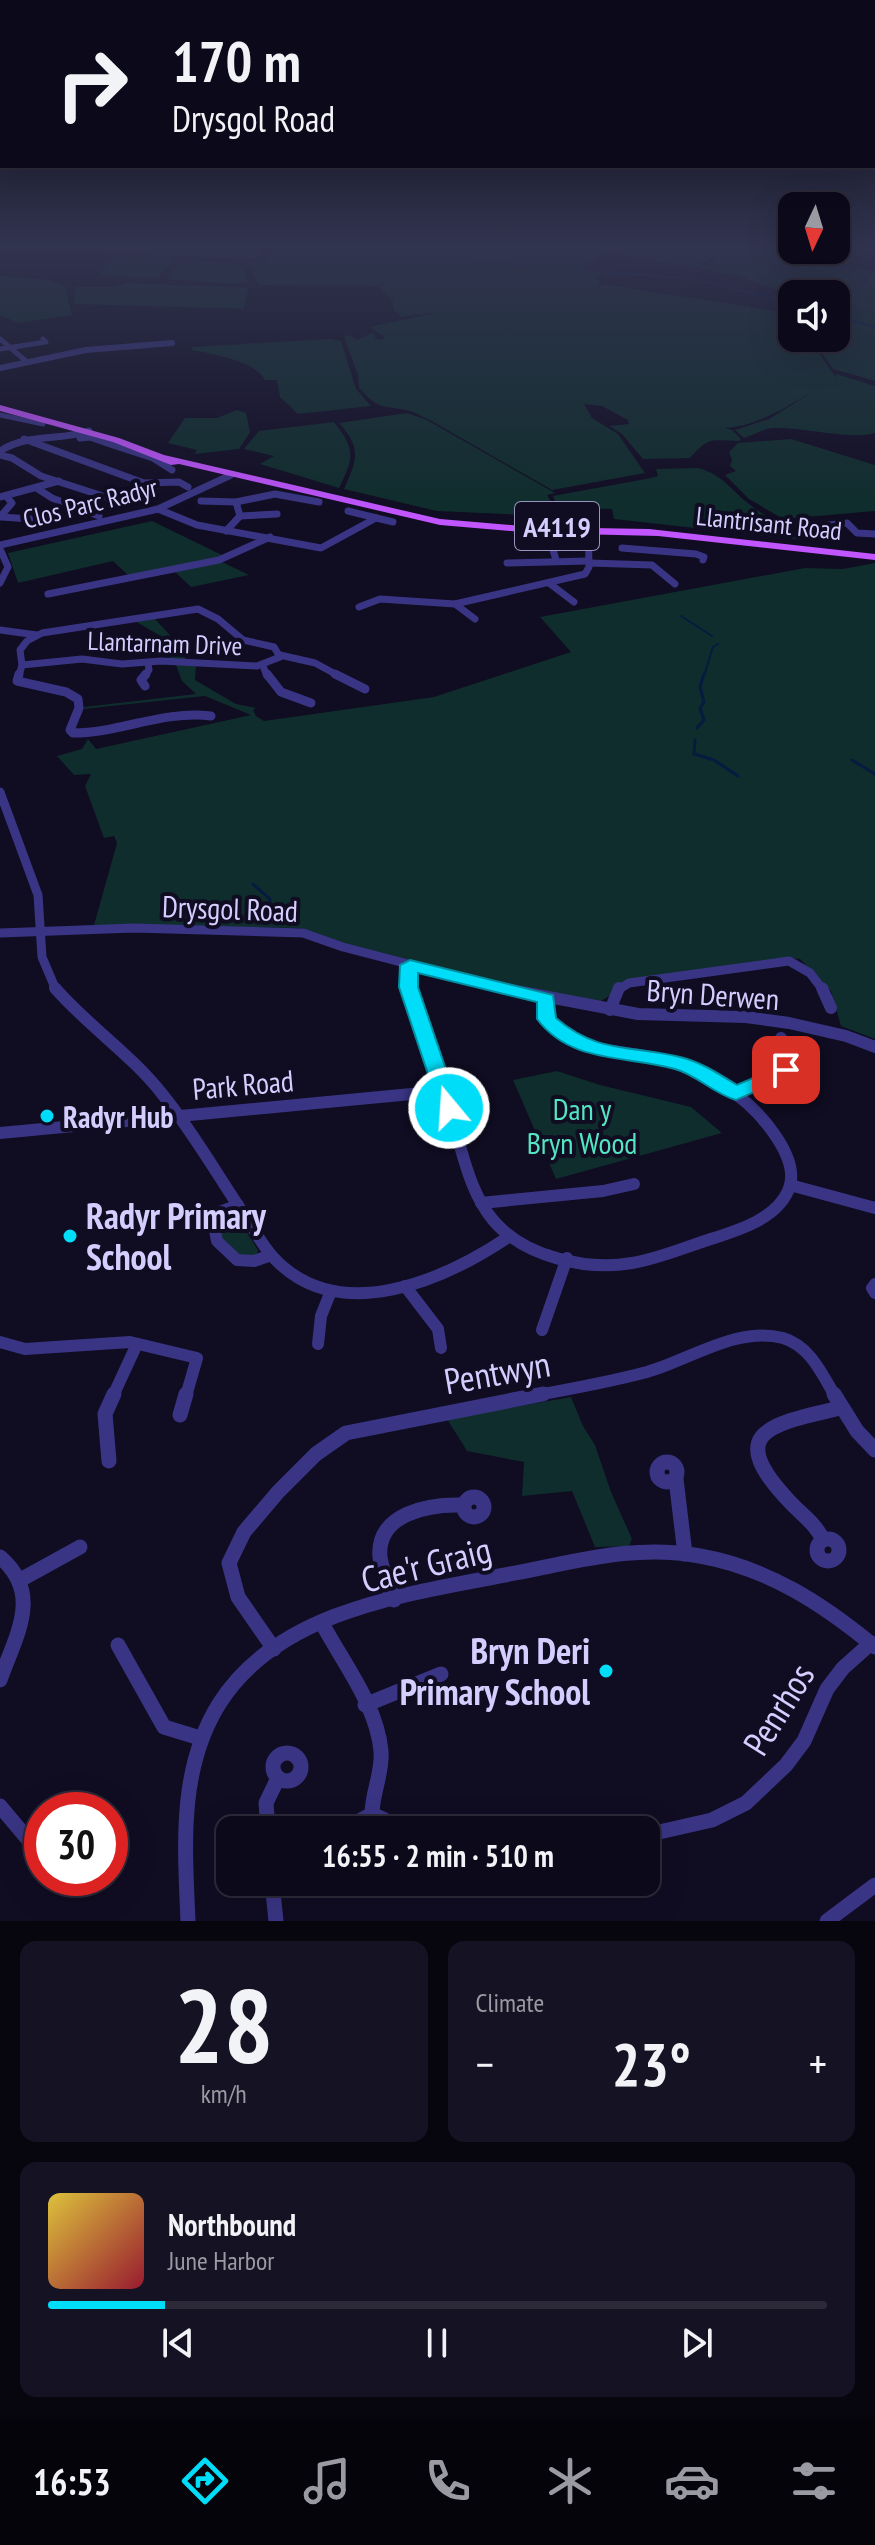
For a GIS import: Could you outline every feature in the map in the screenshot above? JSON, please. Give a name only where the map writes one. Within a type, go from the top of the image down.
[{"type":"main road","name":"Llantrisant Road","points":[[0,408],[89,431],[119,445],[166,458],[181,466],[324,500],[456,524],[658,533],[875,557]]},
{"type":"street","points":[[0,339],[27,362]]},
{"type":"street","points":[[0,349],[46,342],[43,339]]},
{"type":"street","points":[[0,368],[86,350],[172,343]]},
{"type":"street","points":[[0,415],[43,424]]},
{"type":"street","points":[[71,438],[89,431]]},
{"type":"street","points":[[109,498],[59,481],[0,453],[11,443],[37,435],[90,437],[139,453],[176,475],[188,487]]},
{"type":"street","points":[[24,439],[144,483],[156,484],[176,475]]},
{"type":"street","points":[[0,440],[11,443]]},
{"type":"street","name":"Clos Parc Radyr","points":[[0,547],[158,509],[228,477]]},
{"type":"street","points":[[3,496],[59,481]]},
{"type":"street","points":[[140,494],[154,489],[156,484]]},
{"type":"street","points":[[38,489],[48,498],[77,505],[99,516]]},
{"type":"street","points":[[201,501],[236,502],[269,494],[324,500]]},
{"type":"street","points":[[1,517],[12,503],[3,496]]},
{"type":"street","points":[[236,502],[240,516]]},
{"type":"street","points":[[158,509],[189,524],[321,548],[376,518]]},
{"type":"street","points":[[348,511],[393,522]]},
{"type":"street","points":[[226,531],[240,516],[277,514]]},
{"type":"street","points":[[359,607],[380,599],[455,604],[585,574],[589,562],[588,514]]},
{"type":"street","points":[[1,517],[30,519]]},
{"type":"street","points":[[820,526],[847,523],[856,537],[875,534]]},
{"type":"street","points":[[48,594],[219,560],[270,537]]},
{"type":"street","points":[[551,543],[552,555],[556,560]]},
{"type":"street","points":[[0,547],[8,567],[0,583]]},
{"type":"street","points":[[622,548],[696,554],[704,557],[703,560]]},
{"type":"street","points":[[652,565],[653,550]]},
{"type":"street","points":[[507,563],[556,560],[652,565],[675,584]]},
{"type":"street","points":[[549,583],[574,602]]},
{"type":"street","points":[[455,604],[475,619]]},
{"type":"street","name":"Llantarnam Drive","points":[[22,665],[82,659],[129,664],[263,666],[274,662],[280,655],[274,647],[243,640],[218,619],[195,609],[61,628],[37,635]]},
{"type":"street","points":[[0,630],[37,635]]},
{"type":"street","points":[[37,635],[20,650],[22,665],[17,682],[66,692],[78,699],[79,708],[70,730],[73,733],[103,733],[142,720],[200,713],[211,716]]},
{"type":"street","points":[[280,655],[315,663],[365,689]]},
{"type":"street","points":[[145,686],[141,680],[149,670],[148,663]]},
{"type":"street","points":[[263,666],[281,693],[311,703]]},
{"type":"street","points":[[0,792],[38,895],[43,963],[57,992],[129,1056],[180,1116],[271,1255],[293,1276],[331,1291],[367,1295],[405,1286],[475,1259],[510,1236]]},
{"type":"street","name":"Drysgol Road","points":[[0,933],[134,928],[296,932],[546,999]]},
{"type":"street","points":[[610,1010],[619,988],[629,983],[789,961],[802,966],[817,981],[827,994],[831,1008]]},
{"type":"street","points":[[410,965],[409,987],[481,1203],[497,1225],[510,1236],[538,1251],[618,1265],[664,1255],[758,1222],[779,1204],[790,1185],[786,1153],[736,1093],[702,1072],[678,1063],[597,1050],[570,1040],[546,1019],[546,999]]},
{"type":"street","name":"Bryn Derwen","points":[[546,999],[649,1015],[773,1020],[831,1031],[875,1047]]},
{"type":"street","points":[[736,1093],[790,1068],[791,1056],[781,1038]]},
{"type":"street","name":"Park Road","points":[[0,1133],[443,1091]]},
{"type":"street","points":[[481,1203],[603,1191],[634,1184]]},
{"type":"street","points":[[790,1185],[875,1208]]},
{"type":"street","points":[[238,1205],[222,1211],[213,1220],[217,1241],[237,1260],[254,1261],[271,1255]]},
{"type":"street","points":[[542,1330],[567,1258]]},
{"type":"street","points":[[875,1284],[872,1288],[875,1293]]},
{"type":"street","points":[[405,1286],[438,1329],[441,1348]]},
{"type":"street","points":[[318,1344],[321,1316],[331,1291]]},
{"type":"street","name":"Pentwyn","points":[[274,1649],[263,1637],[233,1587],[228,1566],[230,1556],[250,1525],[311,1457],[329,1441],[346,1433],[620,1379],[663,1367],[740,1336],[766,1335],[788,1341],[806,1352],[840,1408],[875,1450]]},
{"type":"street","points":[[0,1343],[25,1349],[122,1342],[197,1358],[180,1415]]},
{"type":"street","points":[[109,1461],[105,1414],[137,1344]]},
{"type":"street","points":[[823,1540],[766,1473],[757,1447],[762,1433],[775,1423],[840,1408]]},
{"type":"street","points":[[676,1479],[685,1554]]},
{"type":"street","points":[[394,1600],[380,1556],[380,1547],[388,1529],[399,1518],[419,1509],[462,1505]]},
{"type":"street","points":[[22,1579],[80,1547]]},
{"type":"street","name":"Cae'r Graig","points":[[188,1921],[184,1802],[189,1771],[200,1738],[234,1684],[274,1649],[295,1636],[394,1600],[619,1552],[652,1550],[731,1563],[776,1578],[827,1607],[873,1645]]},
{"type":"street","points":[[0,1557],[17,1570],[26,1589],[25,1604],[0,1680]]},
{"type":"street","points":[[323,1625],[376,1731],[381,1756],[372,1814]]},
{"type":"street","points":[[118,1645],[164,1727],[200,1738]]},
{"type":"street","name":"Penrhos","points":[[660,1832],[712,1820],[746,1803],[786,1765],[804,1741],[827,1689],[843,1668],[873,1645]]},
{"type":"street","points":[[365,1705],[441,1674]]},
{"type":"street","points":[[267,1816],[266,1803],[278,1778]]},
{"type":"street","points":[[0,1806],[24,1835]]},
{"type":"street","points":[[368,1816],[372,1814]]},
{"type":"street","points":[[372,1814],[376,1816]]},
{"type":"street","points":[[827,1921],[875,1885]]},
{"type":"street","points":[[273,1896],[276,1921]]},
{"type":"green space","points":[[374,334],[375,338],[382,340],[385,337],[380,334],[778,334],[778,352],[818,352],[836,378],[836,374],[875,386],[875,433],[853,435],[774,428],[744,438],[735,430],[769,419],[811,393],[758,420],[724,428],[732,430],[741,439],[739,441],[710,441],[690,458],[643,459],[622,434],[609,426],[629,424],[628,420],[602,406],[584,404],[592,418],[618,434],[645,473],[552,490],[430,420],[371,400],[359,388],[358,375],[344,337],[349,335],[357,340]]},
{"type":"green space","points":[[850,334],[875,334],[875,381],[833,369],[821,352],[850,352]]},
{"type":"green space","points":[[330,339],[341,341],[356,389],[371,406],[298,414],[280,397],[277,380],[265,380],[260,373],[243,363],[192,350],[191,347]]},
{"type":"green space","points":[[237,410],[246,413],[250,432],[239,449],[194,454],[197,450],[168,443],[185,418],[217,418]]},
{"type":"green space","points":[[407,413],[427,420],[555,493],[547,495],[556,510],[549,516],[437,511],[344,489],[355,454],[351,440],[339,423]]},
{"type":"green space","points":[[334,422],[346,440],[350,454],[348,469],[339,488],[260,464],[274,456],[244,449],[259,431]]},
{"type":"green space","points":[[791,439],[875,465],[875,511],[783,519],[749,499],[725,475],[736,471],[730,466],[732,460],[729,452],[738,443]]},
{"type":"green space","points":[[698,468],[720,478],[749,504],[802,540],[614,519],[612,509],[565,508],[564,517],[553,516],[560,512],[553,496],[651,478],[658,476],[656,469]]},
{"type":"green space","points":[[152,521],[226,557],[130,577],[113,561],[18,583],[8,553]]},
{"type":"green space","points":[[220,561],[249,575],[191,587],[173,570]]},
{"type":"green space","points":[[875,563],[875,1039],[841,1026],[831,991],[800,959],[788,958],[637,979],[601,1001],[538,994],[348,944],[301,928],[94,925],[117,843],[114,836],[104,838],[85,786],[91,774],[74,775],[57,756],[82,749],[88,739],[96,749],[251,715],[205,696],[84,707],[196,694],[182,681],[176,665],[196,665],[195,680],[236,704],[256,708],[253,710],[256,716],[264,721],[434,697],[571,652],[540,617],[805,568],[843,569]]},
{"type":"green space","points":[[155,619],[181,647],[186,661],[171,660],[166,646],[102,653],[167,643],[164,638],[133,620]]},
{"type":"green space","name":"Dan y Bryn Wood","points":[[557,1071],[691,1107],[722,1133],[556,1179],[513,1080]]},
{"type":"green space","points":[[228,1213],[235,1214],[258,1250],[257,1255],[241,1257],[220,1237],[219,1218]]},
{"type":"green space","points":[[571,1397],[595,1445],[632,1539],[629,1546],[595,1547],[572,1491],[522,1496],[524,1462],[467,1451],[447,1419]]},
{"type":"waterway","points":[[681,616],[712,636]]},
{"type":"waterway","points":[[704,676],[713,647],[718,644]]},
{"type":"waterway","points":[[697,728],[704,720],[700,708],[704,702],[700,687],[704,674]]},
{"type":"waterway","points":[[695,740],[694,754],[714,760],[738,776]]},
{"type":"waterway","points":[[852,760],[875,774]]},
{"type":"waterway","points":[[253,884],[270,899],[270,903],[263,906]]},
{"type":"place","name":"Radyr Hub","points":[[47,1116]]},
{"type":"place","name":"Radyr Primary School","points":[[70,1236]]},
{"type":"place","name":"Bryn Deri Primary School","points":[[606,1671]]},
{"type":"route","points":[[449,1108],[409,987],[407,970],[410,965],[546,999],[546,1019],[557,1032],[580,1045],[678,1063],[702,1072],[736,1093],[786,1070]]}]
